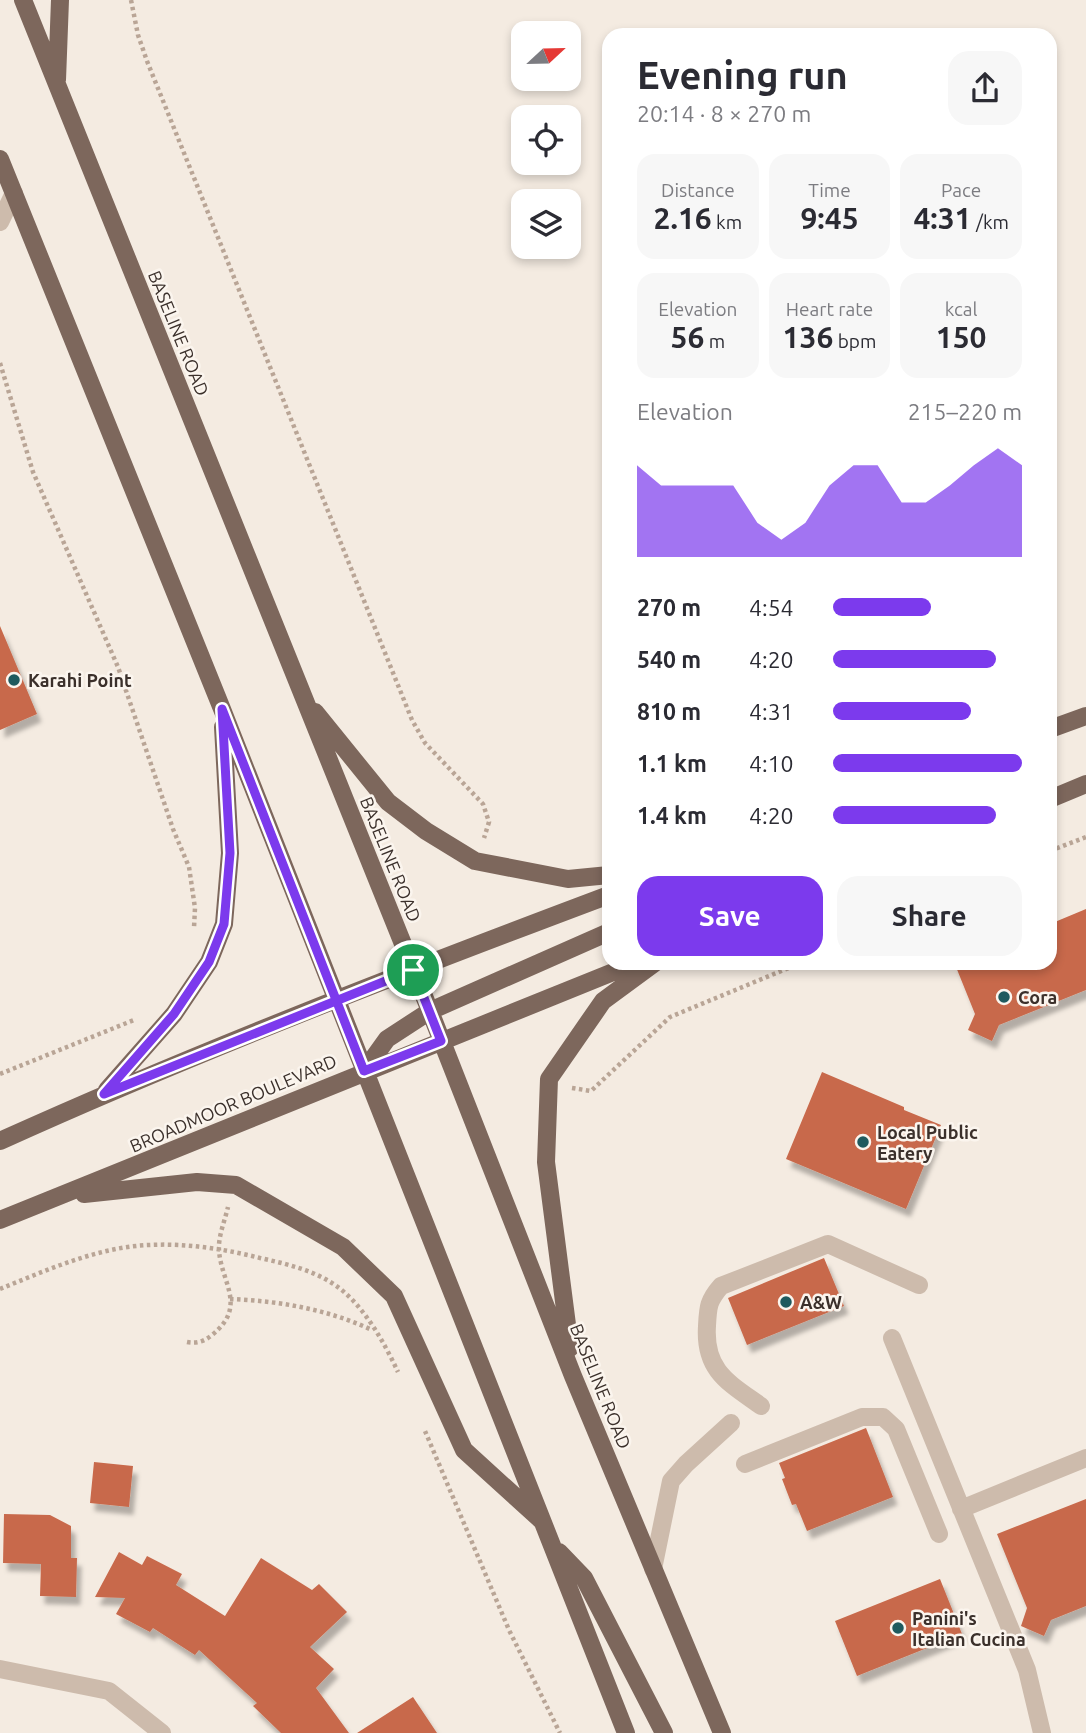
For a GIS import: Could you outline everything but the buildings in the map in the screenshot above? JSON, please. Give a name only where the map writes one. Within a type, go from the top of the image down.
[{"type":"main road","name":"BASELINE ROAD","points":[[23,0],[430,1011],[573,1376],[722,1733]]},
{"type":"main road","points":[[57,87],[60,0]]},
{"type":"main road","points":[[0,159],[222,709],[626,1733]]},
{"type":"main road","points":[[304,699],[388,802],[426,831],[475,861],[568,879],[602,875]]},
{"type":"main road","points":[[104,1094],[174,1014],[209,962],[224,924],[230,853],[222,709]]},
{"type":"main road","points":[[1057,726],[1086,716]]},
{"type":"main road","points":[[1057,796],[1086,784]]},
{"type":"main road","points":[[0,1141],[104,1094],[602,898]]},
{"type":"main road","points":[[364,1071],[387,1039],[430,1011],[602,935]]},
{"type":"main road","name":"BROADMOOR BOULEVARD","points":[[0,1220],[618,970]]},
{"type":"main road","points":[[573,1376],[546,1162],[549,1079],[603,1001],[645,970]]},
{"type":"main road","points":[[64,1196],[197,1182],[236,1185],[343,1247],[394,1297],[464,1450],[543,1522]]},
{"type":"main road","points":[[552,1545],[584,1578],[664,1733]]},
{"type":"street","points":[[0,222],[14,194]]},
{"type":"street","points":[[761,1406],[728,1383],[709,1357],[706,1340],[707,1310],[710,1298],[720,1286],[828,1244],[919,1285]]},
{"type":"street","points":[[892,1338],[1027,1670],[1042,1733]]},
{"type":"street","points":[[746,1464],[862,1417],[883,1417],[896,1429],[939,1534]]},
{"type":"street","points":[[653,1569],[671,1481],[731,1423]]},
{"type":"street","points":[[961,1509],[1086,1458]]},
{"type":"street","points":[[0,1669],[109,1691],[162,1733]]},
{"type":"path","points":[[131,0],[138,35],[147,61],[412,720],[425,743],[484,804],[489,822],[482,843]]},
{"type":"path","points":[[0,363],[33,472],[118,667],[173,829],[189,867],[195,908],[194,934]]},
{"type":"path","points":[[1057,848],[1086,837]]},
{"type":"path","points":[[566,1088],[591,1091],[670,1017],[784,970]]},
{"type":"path","points":[[0,1074],[126,1025],[144,1015]]},
{"type":"path","points":[[187,1342],[200,1342],[226,1322],[230,1299],[229,1282],[218,1248],[228,1207]]},
{"type":"path","points":[[0,1289],[78,1260],[148,1245],[218,1248],[310,1271],[337,1286],[355,1304],[375,1331],[402,1380]]},
{"type":"path","points":[[230,1299],[259,1300],[310,1309],[375,1331]]},
{"type":"path","points":[[424,1428],[509,1630],[560,1733]]},
{"type":"place","name":"Karahi Point","points":[[14,680]]},
{"type":"place","name":"Cora","points":[[1004,997]]},
{"type":"place","name":"Local Public Eatery","points":[[863,1142]]},
{"type":"place","name":"A&W","points":[[786,1302]]},
{"type":"place","name":"Panini's Italian Cucina","points":[[898,1628]]},
{"type":"route","points":[[413,970],[337,1000],[284,1021],[104,1094],[174,1014],[209,962],[224,924],[230,853],[222,709],[337,1000],[364,1071],[441,1041],[413,970]]}]
